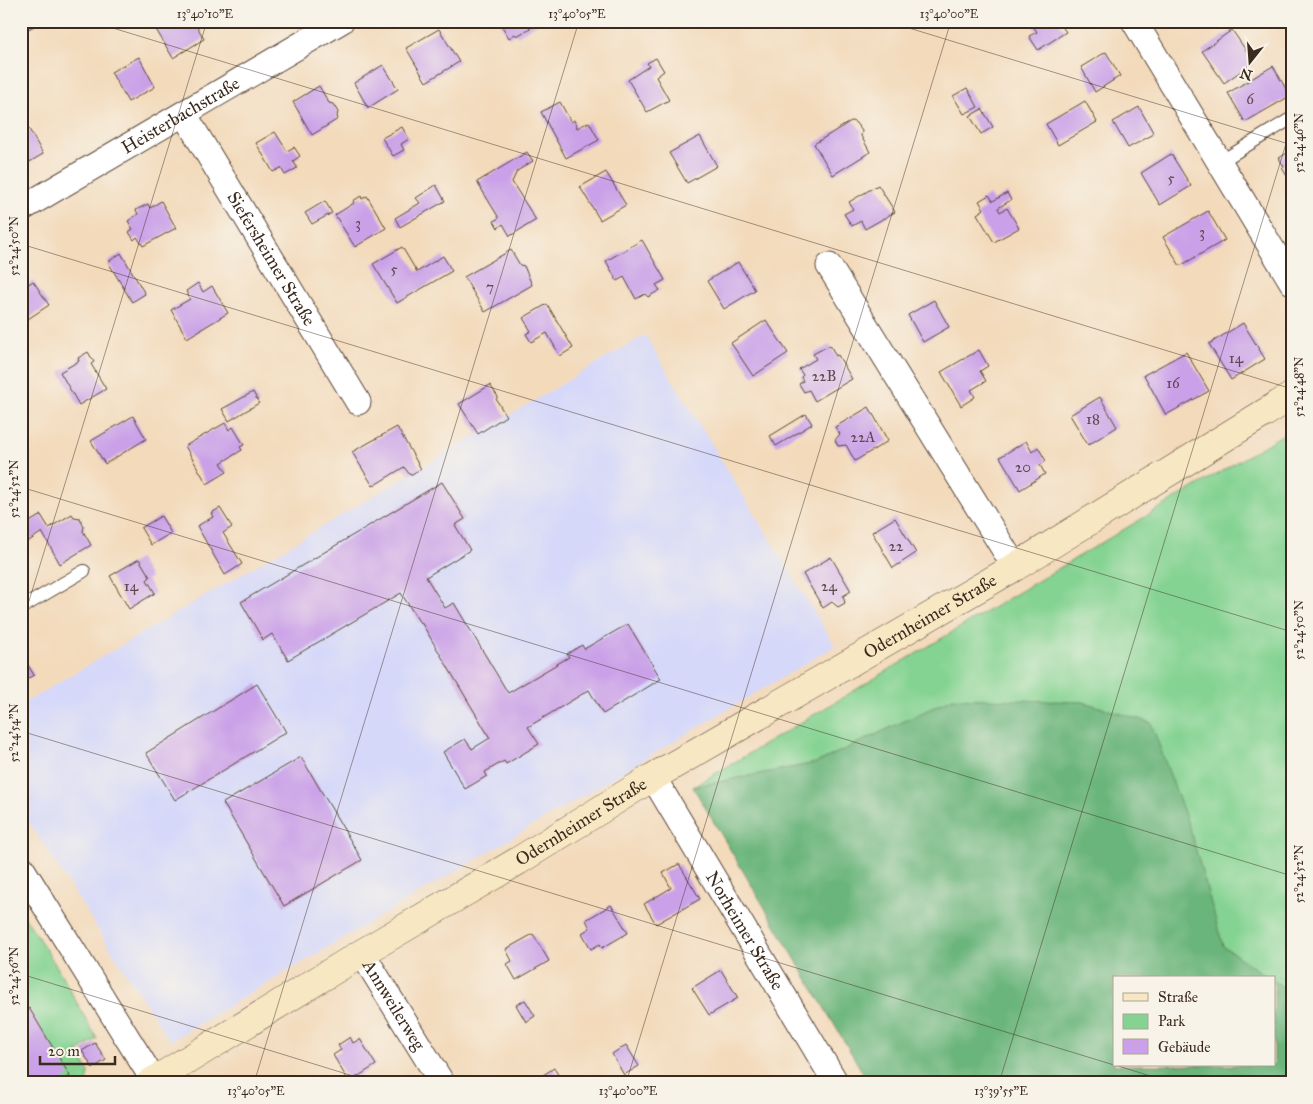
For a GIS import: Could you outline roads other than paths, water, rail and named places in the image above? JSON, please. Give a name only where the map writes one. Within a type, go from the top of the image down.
[{"type":"street","name":"Heisterbachstraße","points":[[21,210],[341,21]]},
{"type":"street","points":[[1134,21],[1292,282]]},
{"type":"street","name":"Siefersheimer Straße","points":[[184,114],[358,402]]},
{"type":"street","name":"Odernheimer Straße","points":[[829,266],[1015,567]]},
{"type":"street","name":"Odernheimer Straße","points":[[152,1082],[362,953],[518,861],[653,777],[1015,567],[1292,396]]},
{"type":"street","name":"Norheimer Straße","points":[[653,777],[836,1083]]},
{"type":"street","points":[[21,867],[152,1082]]},
{"type":"street","name":"Annweilerweg","points":[[362,953],[442,1083]]},
{"type":"lane","points":[[1220,162],[1292,118]]},
{"type":"lane","points":[[21,608],[84,571]]}]
